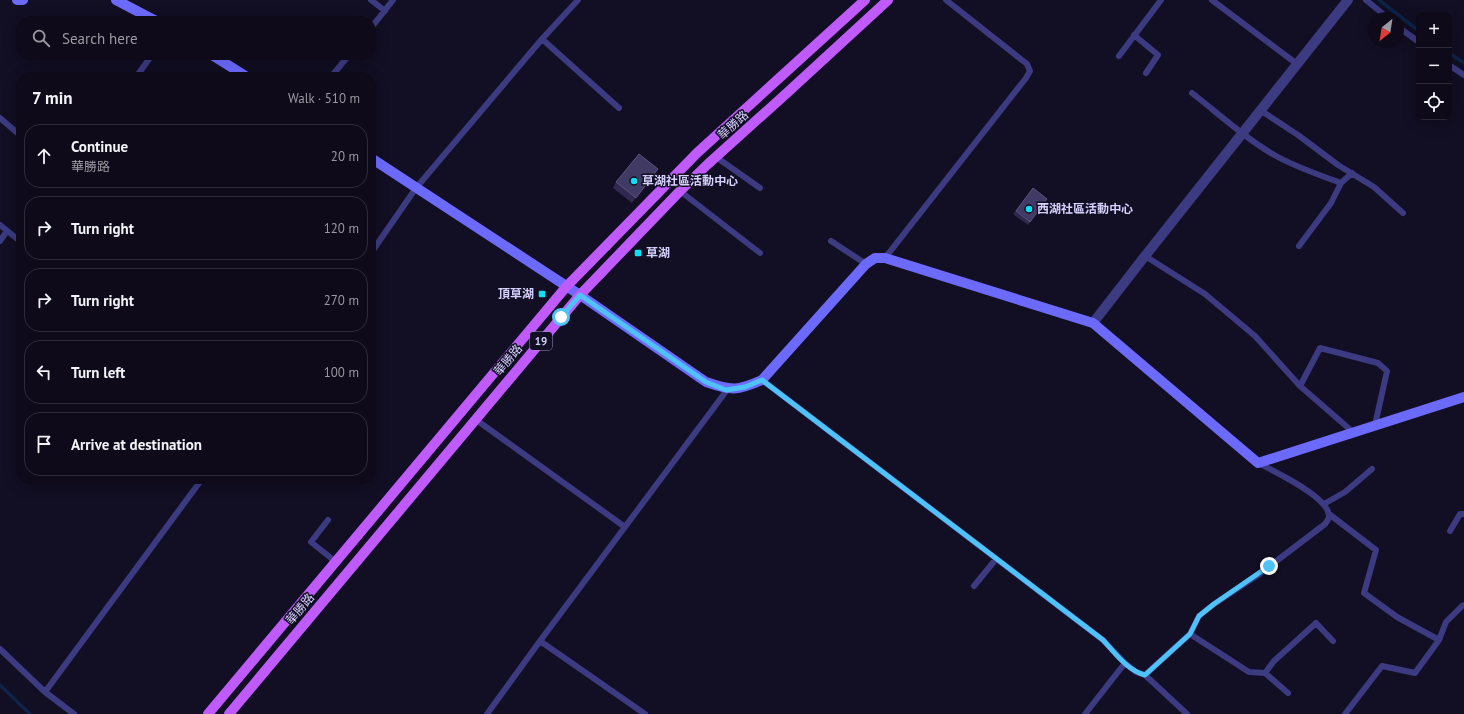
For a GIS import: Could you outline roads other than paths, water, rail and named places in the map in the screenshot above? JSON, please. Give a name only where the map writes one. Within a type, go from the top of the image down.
[{"type":"main road","name":"華勝路","points":[[208,714],[566,287],[697,153],[865,0]]},
{"type":"main road","name":"華勝路","points":[[229,714],[580,295],[680,191],[888,0]]},
{"type":"street","points":[[17,0],[23,0]]},
{"type":"street","points":[[116,0],[146,16]]},
{"type":"street","points":[[1094,323],[1145,256],[1348,0]]},
{"type":"street","points":[[220,60],[239,72]]},
{"type":"street","points":[[376,161],[580,295],[706,382],[726,390],[745,387],[762,380],[866,264],[874,258],[884,258],[1094,323],[1258,463],[1464,397]]},
{"type":"lane","points":[[372,0],[385,11]]},
{"type":"lane","points":[[376,22],[393,0]]},
{"type":"lane","points":[[376,246],[416,188],[542,39],[578,0]]},
{"type":"lane","points":[[884,258],[1030,71],[1027,64],[946,0]]},
{"type":"lane","points":[[1119,56],[1160,0]]},
{"type":"lane","points":[[1212,0],[1297,64]]},
{"type":"lane","points":[[1366,0],[1381,12]]},
{"type":"lane","points":[[1404,31],[1416,40]]},
{"type":"lane","points":[[1134,35],[1158,55],[1146,73]]},
{"type":"lane","points":[[542,39],[619,108]]},
{"type":"lane","points":[[140,72],[148,60]]},
{"type":"lane","points":[[335,72],[345,60]]},
{"type":"lane","points":[[1452,67],[1464,75]]},
{"type":"lane","points":[[1192,93],[1242,133],[1276,156],[1315,174],[1341,183]]},
{"type":"lane","points":[[1260,110],[1298,135],[1338,165],[1374,187],[1403,213]]},
{"type":"lane","points":[[0,118],[16,132]]},
{"type":"lane","points":[[716,157],[760,188]]},
{"type":"lane","points":[[1299,246],[1331,203],[1341,183],[1352,173]]},
{"type":"lane","points":[[680,191],[760,253]]},
{"type":"lane","points":[[0,225],[16,237]]},
{"type":"lane","points":[[0,241],[7,231]]},
{"type":"lane","points":[[831,241],[866,264]]},
{"type":"lane","points":[[1145,256],[1206,294],[1255,336],[1300,386],[1353,432]]},
{"type":"lane","points":[[1300,386],[1320,348],[1378,363],[1387,371],[1375,425]]},
{"type":"lane","points":[[762,380],[1103,640],[1125,663],[1136,672],[1145,675],[1186,714]]},
{"type":"lane","points":[[487,714],[726,390]]},
{"type":"lane","points":[[475,419],[624,527]]},
{"type":"lane","points":[[1258,463],[1298,483],[1324,504],[1329,514],[1376,550],[1364,593],[1397,617],[1439,640]]},
{"type":"lane","points":[[1324,504],[1345,492],[1372,469]]},
{"type":"lane","points":[[45,692],[198,484]]},
{"type":"lane","points":[[1145,675],[1190,634],[1199,616],[1214,604],[1258,575],[1319,528],[1328,520],[1329,514]]},
{"type":"lane","points":[[1450,531],[1460,514],[1464,514]]},
{"type":"lane","points":[[328,520],[311,542],[336,562]]},
{"type":"lane","points":[[974,586],[996,559]]},
{"type":"lane","points":[[1345,714],[1382,666],[1415,673],[1439,640],[1446,622],[1464,605]]},
{"type":"lane","points":[[1265,674],[1274,661],[1316,623],[1333,641]]},
{"type":"lane","points":[[1190,634],[1249,672],[1265,674],[1288,692]]},
{"type":"lane","points":[[540,641],[645,714]]},
{"type":"lane","points":[[0,649],[45,692],[74,714]]},
{"type":"lane","points":[[1085,714],[1125,663]]},
{"type":"waterway","points":[[1379,0],[1416,29]]},
{"type":"waterway","points":[[1452,55],[1464,63]]},
{"type":"waterway","points":[[0,685],[30,714]]},
{"type":"place","name":"草湖社區活動中心","points":[[634,181]]},
{"type":"place","name":"西湖社區活動中心","points":[[1029,209]]},
{"type":"place","name":"草湖","points":[[638,253]]},
{"type":"place","name":"頂草湖","points":[[542,294]]}]
